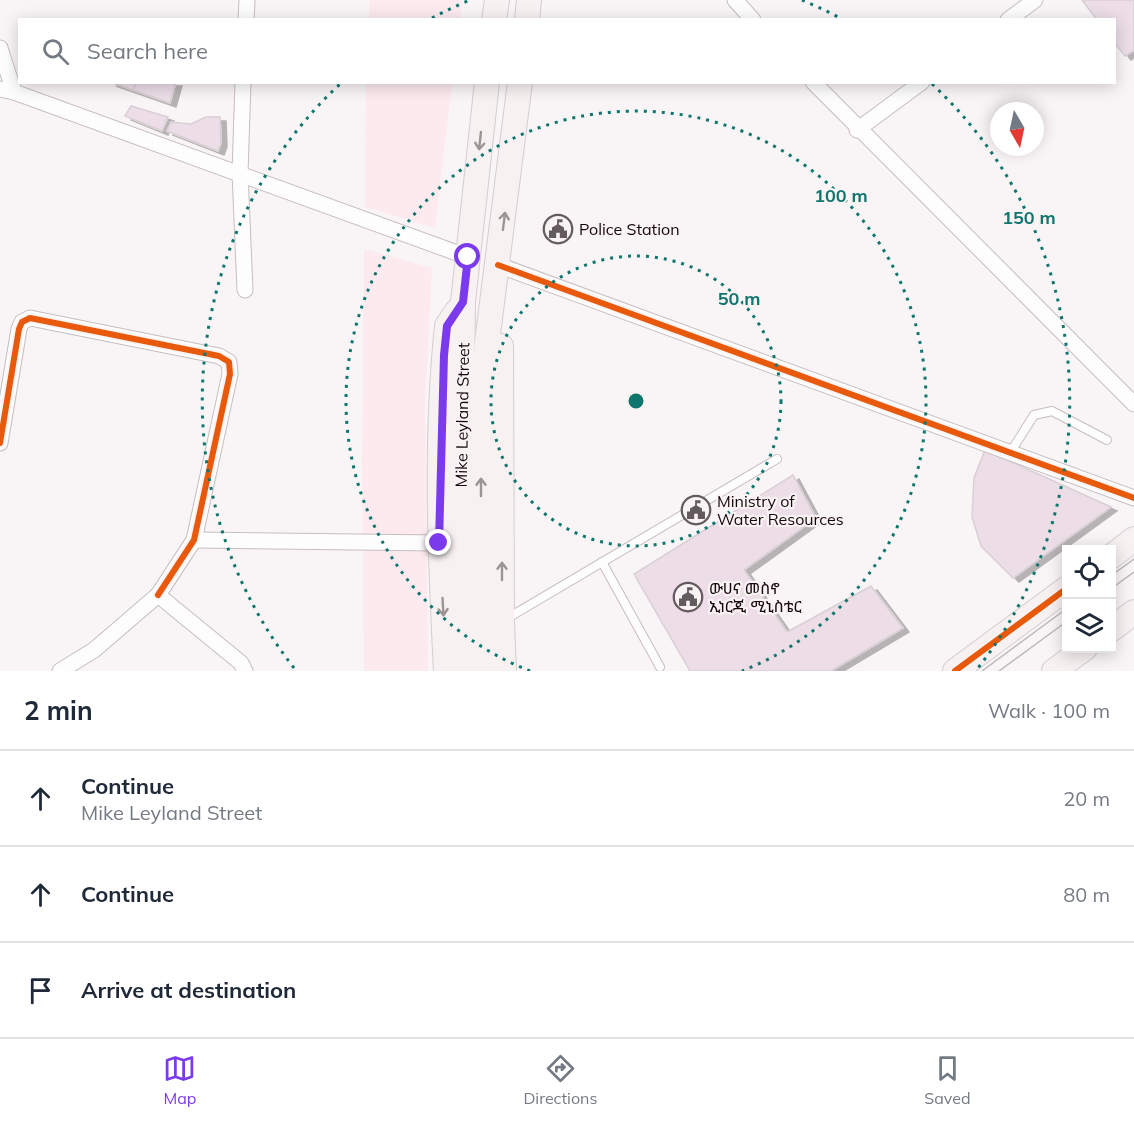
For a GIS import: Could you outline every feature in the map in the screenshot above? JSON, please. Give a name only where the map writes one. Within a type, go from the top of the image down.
[{"type":"main road","points":[[495,18],[497,0]]},
{"type":"main road","points":[[527,18],[529,0]]},
{"type":"main road","points":[[446,671],[450,538],[444,355],[447,326],[463,302],[487,84]]},
{"type":"main road","name":"Mike Leyland Street","points":[[484,671],[481,613],[480,432],[487,342],[495,296],[520,84]]},
{"type":"main road","points":[[495,296],[501,323],[504,671]]},
{"type":"main road","points":[[450,538],[466,671]]},
{"type":"main road","points":[[1116,553],[1134,539]]},
{"type":"main road","points":[[955,671],[1062,592]]},
{"type":"main road","points":[[1116,626],[1134,612]]},
{"type":"main road","points":[[1054,671],[1078,653]]},
{"type":"street","points":[[246,18],[247,0]]},
{"type":"street","points":[[735,0],[751,18]]},
{"type":"street","points":[[1011,18],[1035,0]]},
{"type":"street","points":[[0,48],[7,91],[468,257]]},
{"type":"street","points":[[243,84],[240,173],[245,290]]},
{"type":"street","points":[[815,84],[857,130],[1134,404]]},
{"type":"street","points":[[857,130],[919,84]]},
{"type":"street","points":[[498,265],[1134,498]]},
{"type":"street","points":[[0,443],[19,329],[22,322],[30,318],[219,356],[229,362],[230,374],[194,540],[158,596],[94,650],[60,671]]},
{"type":"street","points":[[194,540],[450,538]]},
{"type":"street","points":[[158,596],[199,626],[241,663],[245,671]]},
{"type":"lane","points":[[1010,453],[1034,415],[1052,411],[1107,440]]},
{"type":"lane","points":[[502,621],[777,459]]},
{"type":"lane","points":[[602,562],[660,667]]},
{"type":"shaded area","points":[[370,0],[462,0],[460,18],[369,18]]},
{"type":"shaded area","points":[[366,84],[452,84],[435,228],[365,207]]},
{"type":"shaded area","points":[[364,249],[432,268],[425,404],[428,671],[364,671],[362,462]]},
{"type":"building","points":[[1082,0],[1134,0],[1134,50],[1125,56],[1116,45],[1116,18],[1096,18]]},
{"type":"building","points":[[116,84],[135,84],[133,90]]},
{"type":"building","points":[[136,84],[175,84],[170,103],[133,90]]},
{"type":"building","points":[[131,106],[168,117],[162,131],[125,116]]},
{"type":"building","points":[[206,117],[220,117],[221,143],[218,151],[167,131],[171,122],[191,124]]},
{"type":"building","points":[[985,450],[1111,507],[1013,578],[981,546],[972,517],[974,478]]},
{"type":"building","points":[[793,475],[816,518],[744,570],[787,632],[871,586],[903,628],[831,671],[690,671],[634,574]]},
{"type":"tram line","points":[[1116,572],[1134,559]]},
{"type":"tram line","points":[[1116,585],[1134,572]]},
{"type":"tram line","points":[[982,671],[1062,612]]},
{"type":"tram line","points":[[999,671],[1062,625]]},
{"type":"cycle path","points":[[498,265],[1134,498]]},
{"type":"cycle path","points":[[0,443],[19,329],[22,322],[30,318],[219,356],[229,362],[230,374],[194,540],[158,595]]},
{"type":"cycle path","points":[[955,671],[1062,592]]},
{"type":"place","name":"Police Station","points":[[558,229]]},
{"type":"place","name":"Ministry of Water Resources","points":[[696,510]]},
{"type":"place","name":"ውሀና መስኖ ኢነርጂ ሚኒስቴር","points":[[688,597]]},
{"type":"route","points":[[439,543],[444,355],[447,326],[463,302],[468,257]]}]
